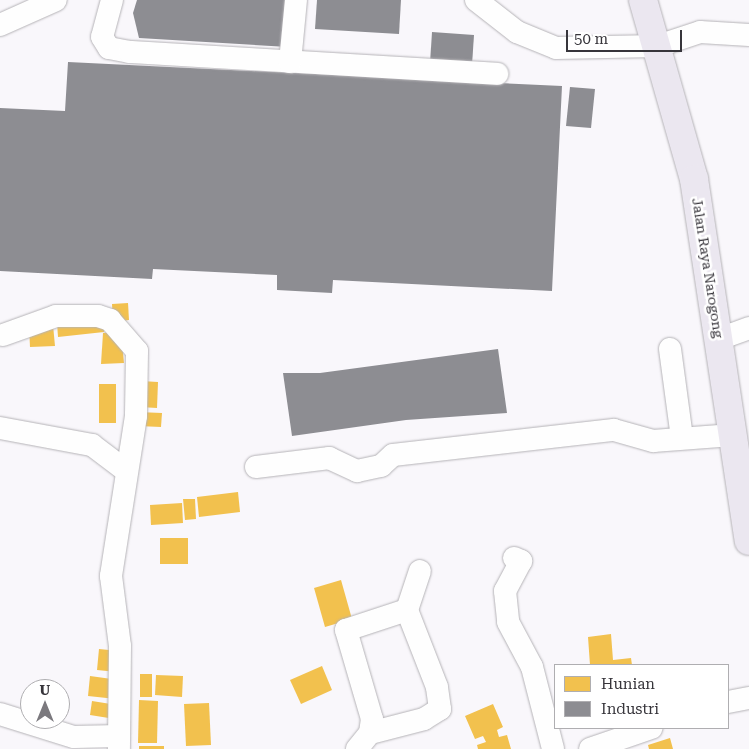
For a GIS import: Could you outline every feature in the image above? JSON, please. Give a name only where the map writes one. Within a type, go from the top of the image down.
[{"type":"main road","name":"Jalan Raya Narogong","points":[[642,0],[658,46],[694,179],[732,435],[745,492],[749,541]]},
{"type":"street","points":[[0,25],[28,5],[56,0]]},
{"type":"street","points":[[112,0],[102,37],[109,48],[290,62],[497,74]]},
{"type":"street","points":[[290,62],[296,0]]},
{"type":"street","points":[[476,0],[517,32],[556,48],[658,46],[700,32],[749,35]]},
{"type":"street","points":[[0,714],[74,737],[119,743],[120,646],[111,576],[125,470],[136,416],[139,362],[117,326],[98,316],[72,315],[21,325],[3,336]]},
{"type":"street","points":[[719,339],[749,328]]},
{"type":"street","points":[[670,349],[682,438]]},
{"type":"street","points":[[0,428],[92,445],[125,470]]},
{"type":"street","points":[[256,467],[329,458],[357,471],[381,466],[393,455],[614,430],[653,441],[732,435]]},
{"type":"street","points":[[514,558],[520,561],[505,590],[508,622],[532,667],[553,749]]},
{"type":"street","points":[[407,610],[346,630],[369,702],[363,741],[424,719],[440,709],[437,687],[407,610],[420,571]]},
{"type":"street","points":[[729,702],[749,698]]},
{"type":"street","points":[[590,749],[648,729]]},
{"type":"building: Hunian","points":[[128,303],[129,320],[113,322],[112,304]]},
{"type":"building: Hunian","points":[[103,318],[104,332],[58,337],[57,323]]},
{"type":"building: Hunian","points":[[53,325],[55,346],[30,347],[29,326]]},
{"type":"building: Hunian","points":[[121,332],[124,363],[101,364],[103,333]]},
{"type":"building: Hunian","points":[[141,381],[158,382],[157,408],[140,407]]},
{"type":"building: Hunian","points":[[99,384],[116,384],[116,423],[99,423]]},
{"type":"building: Hunian","points":[[138,412],[162,413],[161,427],[138,426]]},
{"type":"building: Hunian","points":[[238,492],[240,512],[199,517],[197,497]]},
{"type":"building: Hunian","points":[[183,499],[195,499],[196,519],[185,520]]},
{"type":"building: Hunian","points":[[182,503],[183,523],[151,525],[150,505]]},
{"type":"building: Hunian","points":[[160,538],[188,538],[188,564],[160,564]]},
{"type":"building: Hunian","points":[[341,580],[352,619],[325,627],[314,588]]},
{"type":"building: Hunian","points":[[611,634],[613,660],[631,658],[632,664],[590,664],[588,637]]},
{"type":"building: Hunian","points":[[99,649],[119,651],[117,672],[97,670]]},
{"type":"building: Hunian","points":[[322,666],[332,690],[301,704],[290,680]]},
{"type":"building: Hunian","points":[[140,674],[152,674],[152,697],[140,697]]},
{"type":"building: Hunian","points":[[156,675],[183,676],[182,697],[155,695]]},
{"type":"building: Hunian","points":[[90,676],[119,680],[116,699],[88,696]]},
{"type":"building: Hunian","points":[[139,700],[158,701],[157,743],[138,743]]},
{"type":"building: Hunian","points":[[92,701],[117,705],[115,719],[90,715]]},
{"type":"building: Hunian","points":[[209,703],[211,745],[186,746],[184,704]]},
{"type":"building: Hunian","points":[[493,704],[503,727],[497,730],[499,737],[507,735],[511,749],[478,749],[477,745],[486,742],[483,736],[475,739],[465,716]]},
{"type":"building: Hunian","points":[[670,738],[673,749],[649,749],[648,745]]},
{"type":"building: Hunian","points":[[139,746],[164,746],[164,749],[139,749]]},
{"type":"building: Industri","points":[[137,0],[288,0],[288,47],[139,38],[133,13]]},
{"type":"building: Industri","points":[[317,0],[401,0],[399,34],[315,29]]},
{"type":"building: Industri","points":[[432,32],[474,35],[472,65],[430,63]]},
{"type":"building: Industri","points":[[68,62],[562,86],[552,291],[333,280],[332,293],[277,290],[277,275],[153,269],[152,279],[0,271],[0,108],[65,111]]},
{"type":"building: Industri","points":[[570,87],[595,89],[591,128],[566,126]]},
{"type":"building: Industri","points":[[498,349],[507,413],[406,420],[292,436],[283,373],[320,373]]}]
